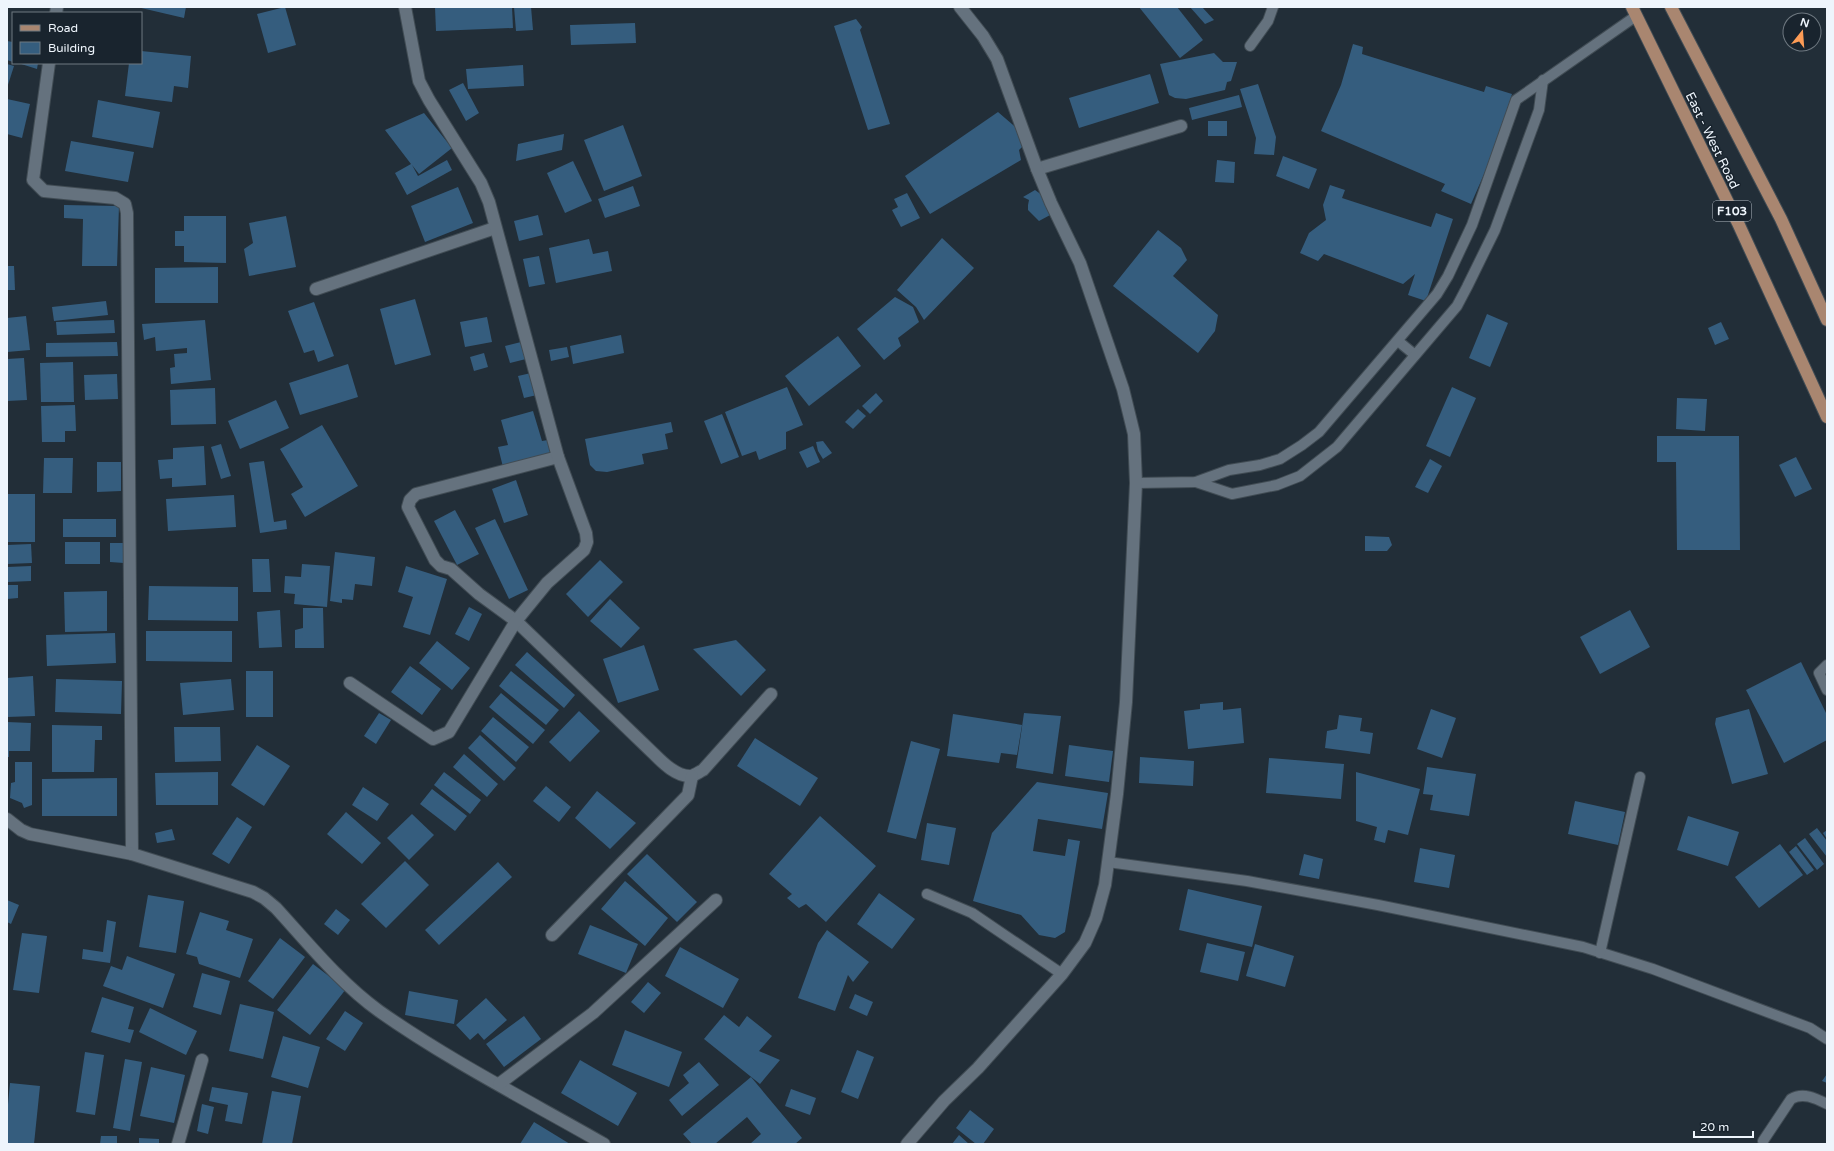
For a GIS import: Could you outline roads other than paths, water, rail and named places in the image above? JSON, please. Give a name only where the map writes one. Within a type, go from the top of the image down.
[{"type":"main road","name":"East - West Road","points":[[1671,7],[1781,219],[1827,320]]},
{"type":"main road","name":"East - West Road","points":[[1634,11],[1738,223],[1827,417]]},
{"type":"street","points":[[350,683],[433,739],[449,732],[516,621],[547,582],[584,550],[587,542],[586,533],[558,457],[488,202],[481,183],[429,100],[419,81],[405,7]]},
{"type":"street","points":[[907,1144],[944,1101],[978,1068],[1062,974],[1085,943],[1096,918],[1105,885],[1126,702],[1136,483],[1134,434],[1123,390],[1080,263],[1051,203],[1037,169],[997,59],[983,36],[960,7]]},
{"type":"street","points":[[49,64],[33,180],[44,191],[115,198],[125,204],[127,213],[132,854]]},
{"type":"street","points":[[1037,169],[1181,126]]},
{"type":"street","points":[[316,289],[496,228]]},
{"type":"street","points":[[558,457],[416,494],[410,500],[408,507],[435,560],[441,566],[452,569],[479,594],[516,621],[654,754],[670,768],[682,774],[692,776],[703,770],[771,694]]},
{"type":"street","points":[[552,936],[688,795],[692,776]]},
{"type":"street","points":[[7,819],[21,830],[30,834],[132,854],[253,892],[264,898],[276,908],[345,982],[378,1010],[439,1050],[604,1144]]},
{"type":"street","points":[[499,1084],[593,1013],[716,900]]},
{"type":"street","points":[[178,1144],[202,1060]]},
{"type":"lane","points":[[1250,46],[1268,21],[1273,7]]},
{"type":"lane","points":[[1196,482],[1228,470],[1260,465],[1280,458],[1302,446],[1319,432],[1437,294],[1448,276],[1472,225],[1516,100],[1634,11]]},
{"type":"lane","points":[[1136,483],[1196,482],[1232,494],[1277,485],[1300,476],[1337,447],[1457,306],[1468,287],[1495,230],[1539,110],[1543,80]]},
{"type":"lane","points":[[1398,341],[1415,354]]},
{"type":"lane","points":[[1827,665],[1819,673],[1827,690]]},
{"type":"lane","points":[[1600,953],[1640,777]]},
{"type":"lane","points":[[1108,862],[1247,881],[1378,905],[1531,936],[1600,953],[1653,969],[1810,1028],[1827,1039]]},
{"type":"lane","points":[[927,894],[972,913],[1062,974]]},
{"type":"lane","points":[[1763,1141],[1791,1099],[1798,1095],[1827,1104]]}]
